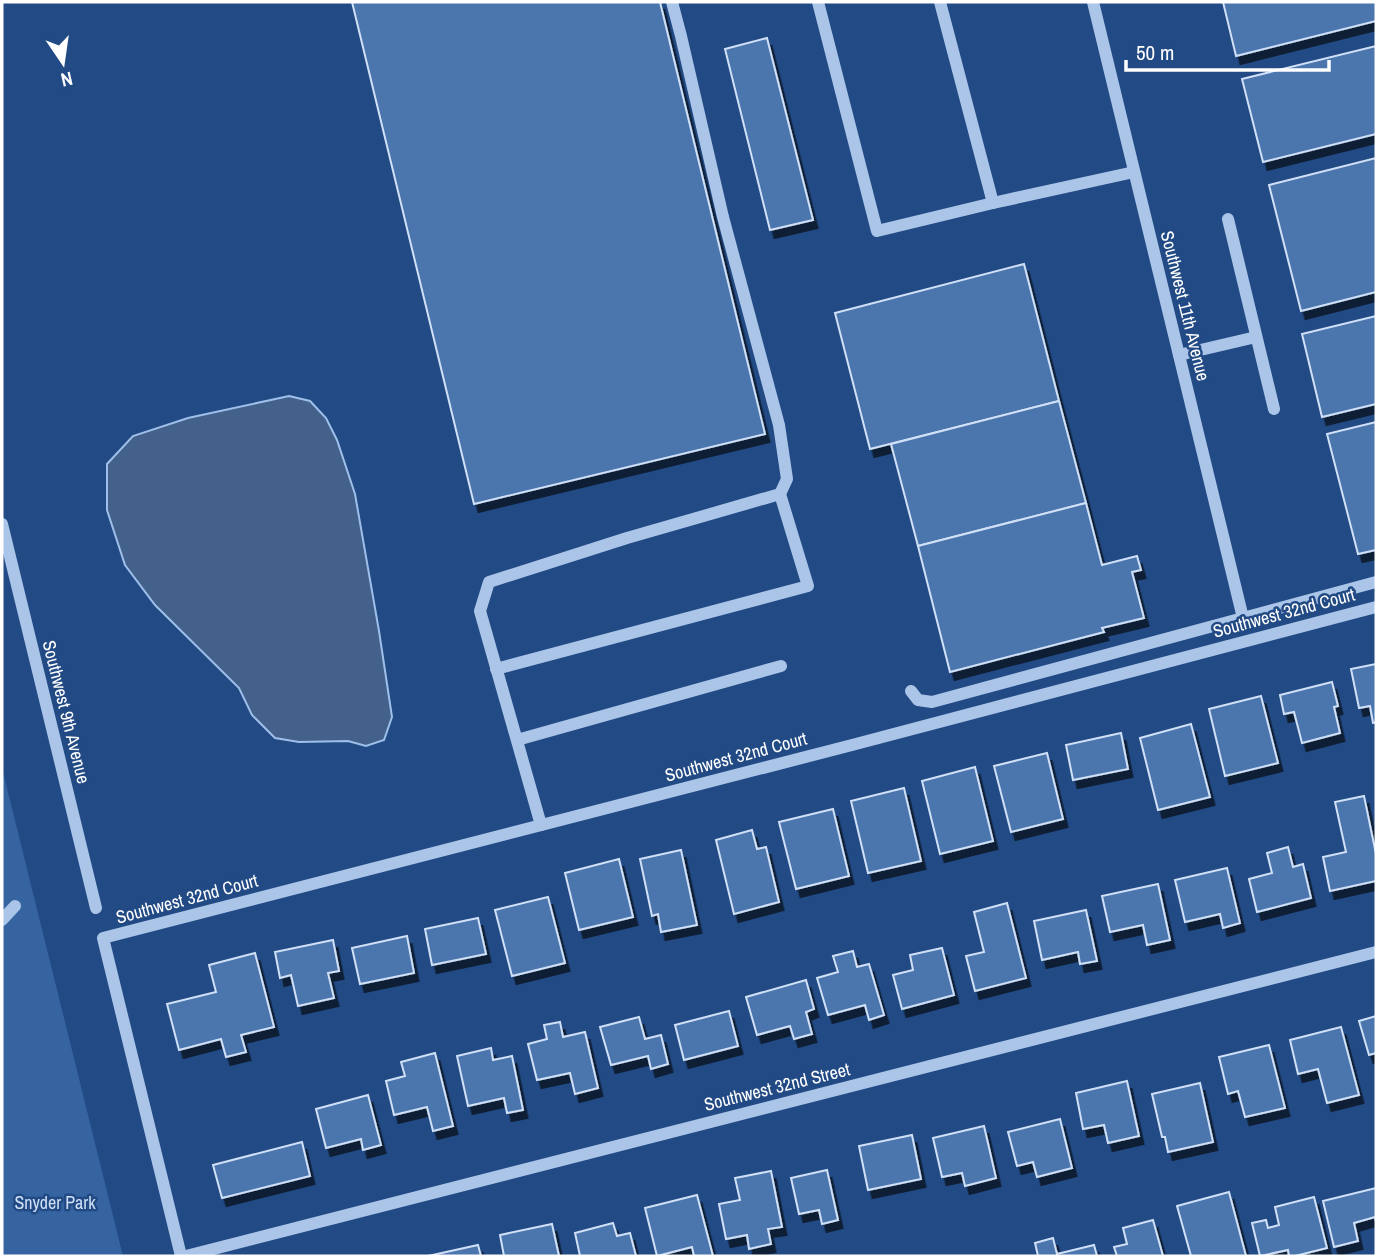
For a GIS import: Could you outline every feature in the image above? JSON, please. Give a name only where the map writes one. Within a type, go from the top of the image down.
[{"type":"street","points":[[496,669],[808,586],[780,494],[787,479],[779,425],[723,217],[672,2]]},
{"type":"street","points":[[818,2],[877,231],[1134,172]]},
{"type":"street","points":[[940,2],[993,203]]},
{"type":"street","name":"Southwest 11th Avenue","points":[[1093,2],[1243,618]]},
{"type":"street","points":[[1228,219],[1274,409]]},
{"type":"street","points":[[1179,355],[1256,337]]},
{"type":"street","points":[[541,825],[480,611],[489,582],[627,538],[780,494]]},
{"type":"street","name":"Southwest 9th Avenue","points":[[2,524],[96,908]]},
{"type":"street","name":"Southwest 32nd Court","points":[[911,691],[918,699],[932,702],[1376,582]]},
{"type":"street","name":"Southwest 32nd Court","points":[[181,1256],[103,938],[1376,607]]},
{"type":"street","points":[[517,740],[781,666]]},
{"type":"street","points":[[2,920],[15,906]]},
{"type":"street","name":"Southwest 32nd Street","points":[[186,1256],[1376,952]]},
{"type":"green space","name":"Snyder Park","points":[[2,768],[123,1256],[2,1256]]},
{"type":"shaded area","points":[[289,396],[310,401],[326,418],[337,440],[355,494],[392,717],[384,740],[366,746],[348,741],[299,742],[275,738],[252,715],[239,688],[155,605],[125,565],[107,510],[107,464],[133,436],[188,418]]},
{"type":"building","points":[[352,2],[660,2],[765,434],[474,504]]},
{"type":"building","points":[[1223,2],[1376,2],[1376,21],[1236,56]]},
{"type":"building","points":[[767,38],[813,220],[770,230],[725,49]]},
{"type":"building","points":[[1376,46],[1376,134],[1263,162],[1242,79]]},
{"type":"building","points":[[1376,158],[1376,292],[1301,311],[1269,185]]},
{"type":"building","points":[[1024,264],[1059,401],[870,449],[835,313]]},
{"type":"building","points":[[1376,316],[1376,404],[1322,417],[1302,334]]},
{"type":"building","points":[[1059,401],[1086,503],[918,546],[891,444]]},
{"type":"building","points":[[1376,422],[1376,550],[1358,554],[1327,434]]},
{"type":"building","points":[[1086,503],[1102,565],[1137,556],[1141,570],[1132,572],[1144,618],[1102,628],[1104,632],[950,672],[918,546]]},
{"type":"building","points":[[1376,664],[1376,722],[1373,723],[1370,706],[1359,708],[1351,669]]},
{"type":"building","points":[[1332,682],[1338,706],[1334,707],[1340,733],[1302,743],[1294,712],[1284,714],[1280,695]]},
{"type":"building","points":[[1261,696],[1278,763],[1225,776],[1209,709]]},
{"type":"building","points":[[1191,724],[1210,797],[1158,810],[1140,738]]},
{"type":"building","points":[[1121,733],[1128,769],[1073,780],[1066,745]]},
{"type":"building","points":[[1047,753],[1063,819],[1011,832],[994,766]]},
{"type":"building","points":[[975,767],[993,841],[940,854],[922,781]]},
{"type":"building","points":[[904,788],[921,861],[868,873],[851,801]]},
{"type":"building","points":[[1364,796],[1376,854],[1376,881],[1330,891],[1323,857],[1346,852],[1335,802]]},
{"type":"building","points":[[833,809],[849,876],[796,889],[779,822]]},
{"type":"building","points":[[752,830],[757,849],[766,847],[779,902],[734,914],[716,840]]},
{"type":"building","points":[[1288,847],[1293,867],[1303,864],[1311,898],[1257,912],[1249,879],[1272,873],[1267,853]]},
{"type":"building","points":[[681,850],[697,925],[661,932],[658,914],[652,916],[640,859]]},
{"type":"building","points":[[619,859],[633,917],[579,930],[565,873]]},
{"type":"building","points":[[1227,868],[1240,923],[1223,928],[1220,914],[1185,922],[1175,880]]},
{"type":"building","points":[[1158,884],[1170,940],[1147,945],[1143,925],[1110,932],[1102,896]]},
{"type":"building","points":[[548,897],[565,963],[512,976],[495,910]]},
{"type":"building","points":[[1007,903],[1026,978],[975,991],[966,956],[984,952],[974,912]]},
{"type":"building","points":[[1086,910],[1097,961],[1080,964],[1078,952],[1042,960],[1034,921]]},
{"type":"building","points":[[478,918],[486,954],[432,965],[425,929]]},
{"type":"building","points":[[407,936],[414,973],[360,984],[352,948]]},
{"type":"building","points":[[333,940],[339,971],[328,973],[334,998],[298,1006],[291,975],[280,978],[275,952]]},
{"type":"building","points":[[942,948],[954,995],[902,1009],[893,975],[913,970],[910,955]]},
{"type":"building","points":[[853,951],[857,967],[869,964],[884,1015],[869,1020],[865,1005],[828,1015],[817,978],[838,972],[833,956]]},
{"type":"building","points":[[255,953],[274,1027],[241,1035],[246,1052],[226,1057],[221,1039],[179,1050],[167,1004],[216,992],[209,965]]},
{"type":"building","points":[[806,980],[814,1009],[806,1012],[812,1034],[794,1039],[790,1026],[757,1035],[746,997]]},
{"type":"building","points":[[729,1011],[738,1046],[684,1060],[675,1025]]},
{"type":"building","points":[[1376,1016],[1376,1053],[1369,1055],[1359,1021]]},
{"type":"building","points":[[639,1017],[645,1039],[661,1035],[668,1064],[651,1069],[648,1056],[611,1065],[600,1027]]},
{"type":"building","points":[[560,1022],[563,1037],[585,1032],[598,1088],[575,1094],[570,1073],[537,1080],[528,1044],[547,1039],[544,1025]]},
{"type":"building","points":[[1341,1027],[1359,1095],[1327,1103],[1318,1069],[1298,1074],[1290,1040]]},
{"type":"building","points":[[1269,1045],[1285,1108],[1245,1117],[1238,1091],[1228,1094],[1219,1057]]},
{"type":"building","points":[[491,1048],[493,1060],[512,1056],[523,1110],[507,1113],[504,1098],[468,1106],[457,1056]]},
{"type":"building","points":[[435,1053],[453,1126],[433,1131],[427,1107],[394,1115],[386,1081],[405,1076],[401,1062]]},
{"type":"building","points":[[1127,1081],[1139,1136],[1108,1143],[1104,1125],[1083,1129],[1076,1093]]},
{"type":"building","points":[[1200,1083],[1213,1142],[1168,1152],[1152,1094]]},
{"type":"building","points":[[368,1095],[381,1145],[363,1150],[361,1139],[326,1148],[316,1109]]},
{"type":"building","points":[[1060,1119],[1072,1168],[1037,1177],[1033,1162],[1017,1166],[1008,1132]]},
{"type":"building","points":[[984,1126],[996,1178],[965,1186],[962,1173],[942,1177],[933,1138]]},
{"type":"building","points":[[912,1135],[921,1179],[868,1190],[859,1146]]},
{"type":"building","points":[[302,1142],[310,1176],[222,1198],[213,1165]]},
{"type":"building","points":[[827,1170],[838,1220],[822,1224],[819,1210],[799,1214],[791,1178]]},
{"type":"building","points":[[771,1171],[782,1227],[768,1229],[771,1244],[749,1249],[747,1235],[726,1239],[719,1204],[740,1200],[735,1178]]},
{"type":"building","points":[[1376,1188],[1376,1221],[1375,1217],[1354,1223],[1358,1241],[1334,1247],[1323,1201]]},
{"type":"building","points":[[1229,1192],[1246,1256],[1191,1256],[1177,1206]]},
{"type":"building","points":[[697,1195],[713,1256],[694,1256],[692,1247],[657,1256],[645,1208]]},
{"type":"building","points":[[1314,1197],[1327,1248],[1295,1256],[1289,1256],[1288,1250],[1260,1256],[1252,1223],[1266,1220],[1268,1228],[1279,1225],[1275,1207]]},
{"type":"building","points":[[1153,1220],[1163,1256],[1117,1256],[1114,1247],[1127,1244],[1123,1228]]},
{"type":"building","points":[[613,1223],[617,1236],[630,1233],[636,1256],[580,1256],[575,1233]]},
{"type":"building","points":[[552,1224],[559,1256],[504,1256],[500,1235]]},
{"type":"building","points":[[1053,1238],[1057,1254],[1094,1245],[1097,1256],[1038,1256],[1035,1243]]},
{"type":"building","points":[[478,1245],[481,1256],[428,1256]]}]
